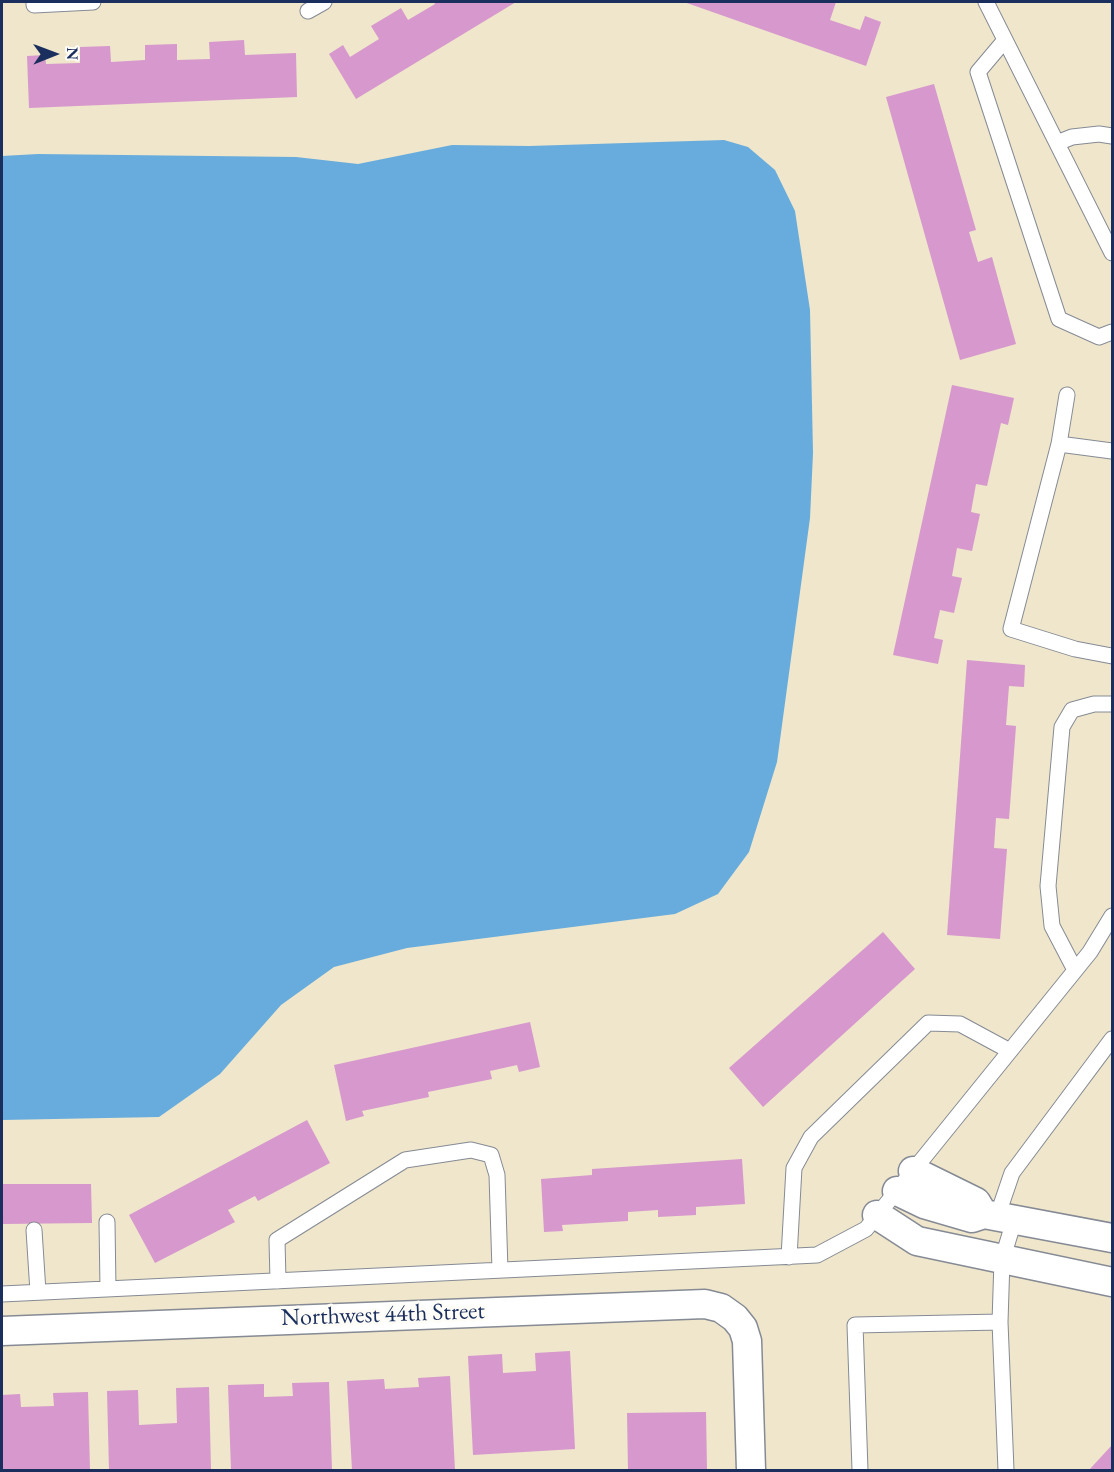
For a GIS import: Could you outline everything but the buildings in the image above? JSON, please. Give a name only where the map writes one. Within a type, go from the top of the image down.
[{"type":"street","points":[[905,1181],[924,1203],[972,1218],[998,1217],[1113,1238]]},
{"type":"street","points":[[877,1215],[917,1241],[1113,1282]]},
{"type":"street","name":"Northwest 44th Street","points":[[2,1331],[604,1306],[705,1305],[721,1308],[735,1318],[743,1328],[747,1341],[751,1470]]},
{"type":"lane","points":[[34,2],[34,5],[93,2]]},
{"type":"lane","points":[[309,11],[324,2]]},
{"type":"lane","points":[[986,2],[1113,252]]},
{"type":"lane","points":[[1005,40],[978,72],[1059,319],[1099,337],[1113,332]]},
{"type":"lane","points":[[1057,143],[1072,137],[1099,134],[1113,136]]},
{"type":"lane","points":[[1067,395],[1059,444],[1011,629],[1075,650],[1113,656]]},
{"type":"lane","points":[[1059,444],[1113,451]]},
{"type":"lane","points":[[1075,970],[1052,926],[1048,886],[1062,727],[1072,710],[1094,704],[1113,704]]},
{"type":"lane","points":[[2,1294],[817,1256],[866,1229],[1075,970],[1113,916]]},
{"type":"lane","points":[[789,1257],[794,1168],[811,1137],[928,1023],[960,1024],[1010,1051]]},
{"type":"lane","points":[[1006,1470],[1000,1322],[1002,1260],[998,1217],[1012,1173],[1113,1039]]},
{"type":"lane","points":[[278,1281],[276,1240],[405,1160],[471,1150],[491,1155],[497,1175],[500,1270]]},
{"type":"lane","points":[[107,1222],[108,1289]]},
{"type":"lane","points":[[34,1230],[38,1292]]},
{"type":"lane","points":[[860,1470],[855,1325],[1000,1322]]},
{"type":"water","points":[[724,140],[748,147],[775,170],[795,211],[810,310],[813,453],[810,518],[777,762],[749,852],[718,894],[675,914],[407,948],[334,967],[281,1005],[220,1074],[159,1117],[2,1120],[2,156],[38,154],[296,157],[358,164],[452,145],[529,146]]}]
